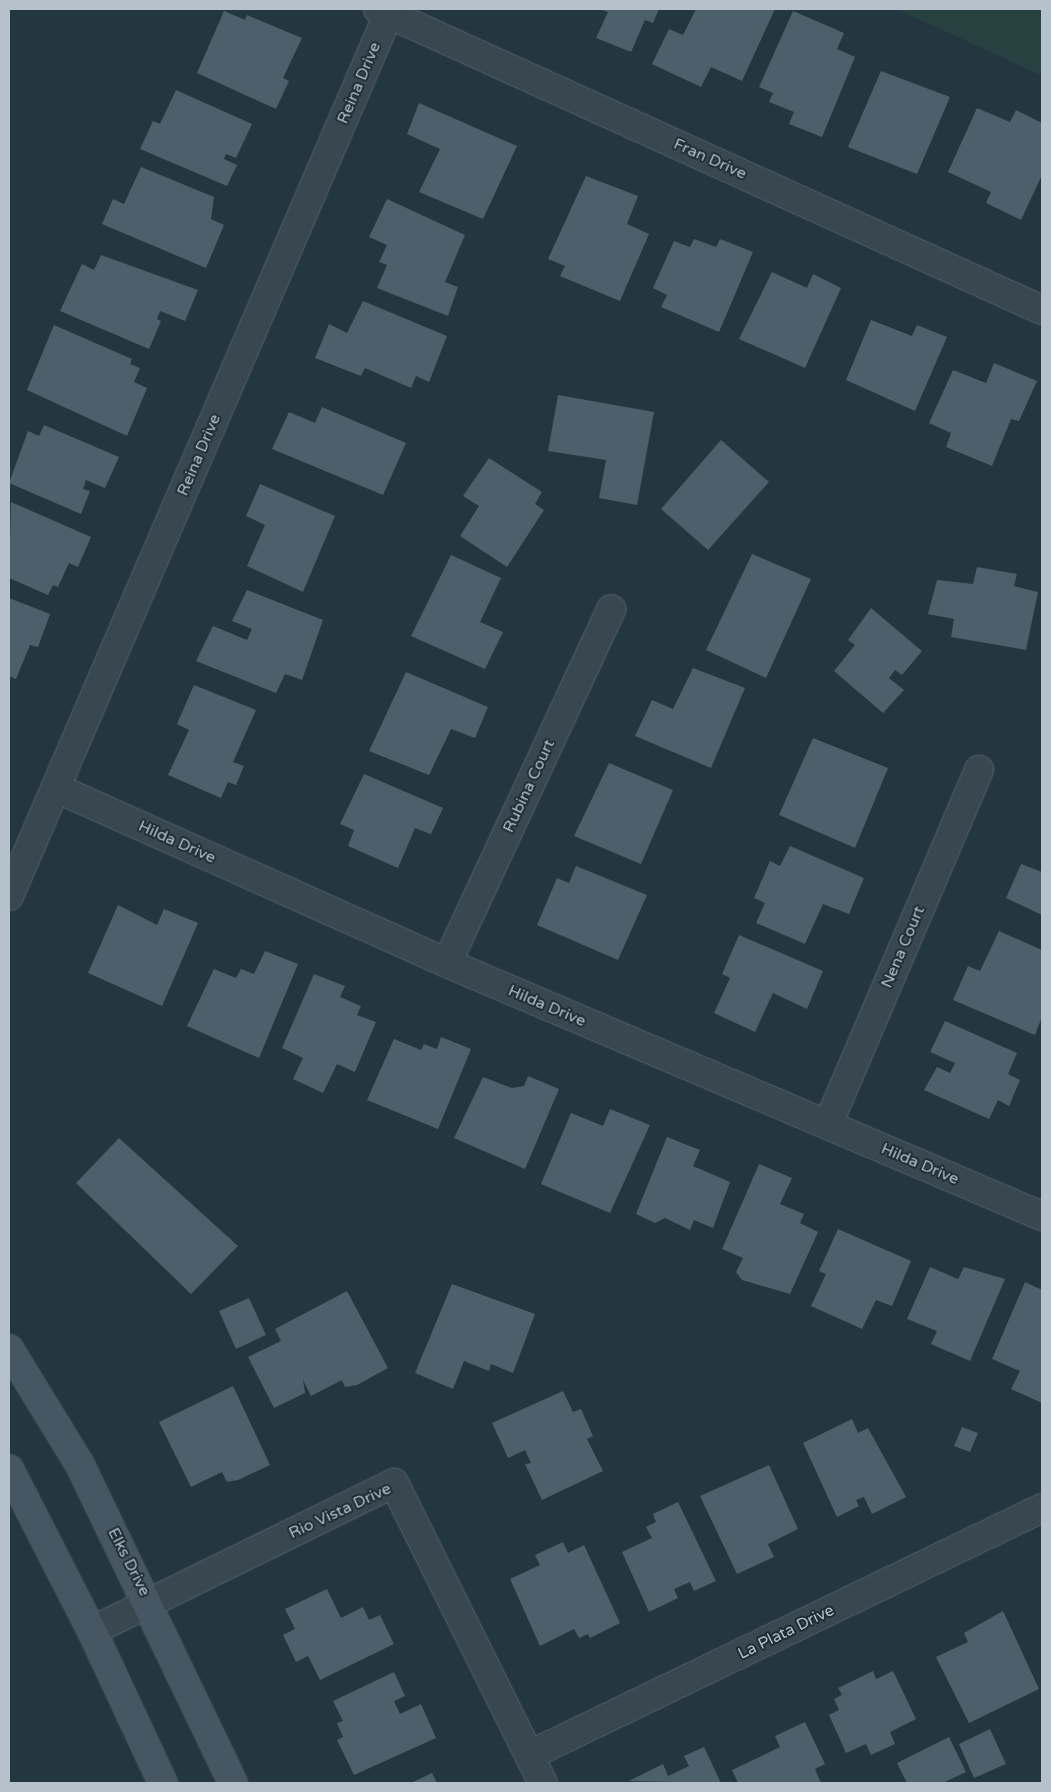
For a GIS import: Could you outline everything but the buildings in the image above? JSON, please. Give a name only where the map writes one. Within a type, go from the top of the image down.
[{"type":"main road","name":"Elks Drive","points":[[9,1349],[80,1464],[150,1603],[233,1783]]},
{"type":"main road","points":[[9,1469],[92,1630],[163,1783]]},
{"type":"street","name":"Fran Drive","points":[[383,11],[1042,310]]},
{"type":"street","name":"Reina Drive","points":[[9,896],[383,11]]},
{"type":"street","name":"Rubina Court","points":[[447,963],[611,609]]},
{"type":"street","name":"Nena Court","points":[[828,1124],[979,770]]},
{"type":"street","name":"Hilda Drive","points":[[56,788],[447,963],[1042,1216]]},
{"type":"street","name":"Rio Vista Drive","points":[[92,1630],[394,1482],[543,1783]]},
{"type":"street","name":"La Plata Drive","points":[[530,1755],[1042,1508]]},
{"type":"green space","points":[[897,9],[1042,9],[1042,76]]}]
